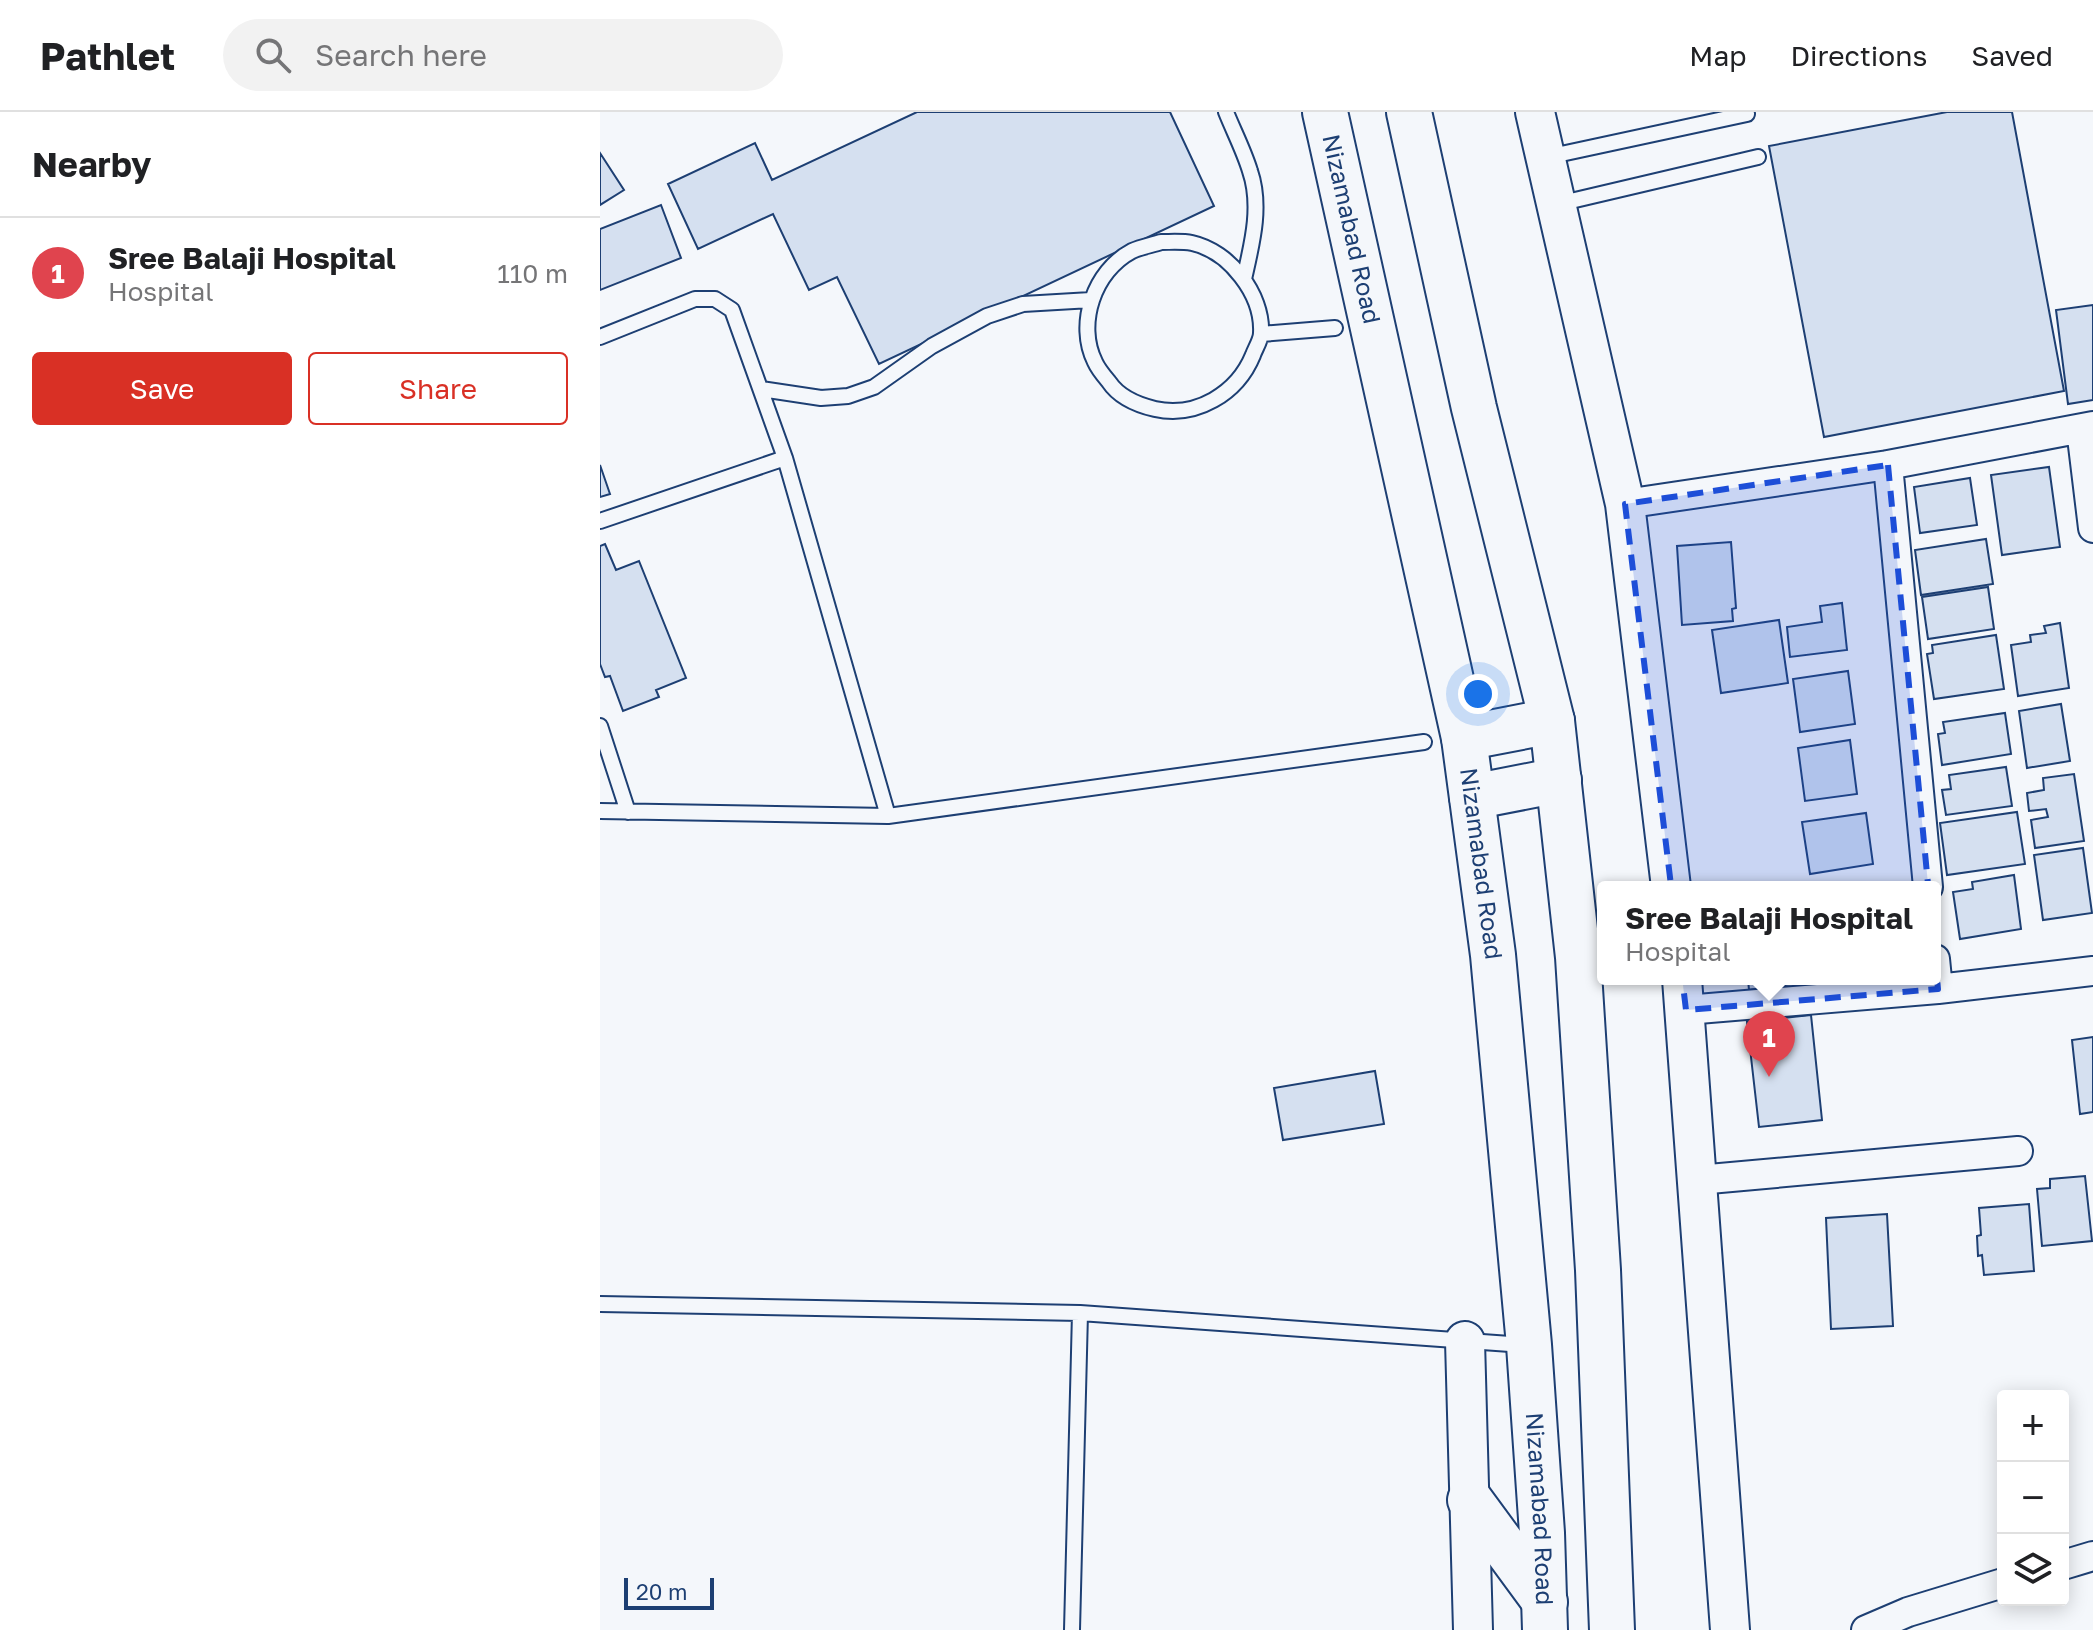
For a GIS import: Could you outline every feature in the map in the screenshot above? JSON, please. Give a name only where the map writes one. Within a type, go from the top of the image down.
[{"type":"highway","name":"Nizamabad Road","points":[[1325,112],[1444,740],[1472,797],[1493,955],[1529,1345],[1545,1616]]},
{"type":"highway","points":[[1409,112],[1474,408],[1552,721],[1578,957],[1598,1270],[1612,1630]]},
{"type":"highway","points":[[1444,740],[1552,721]]},
{"type":"highway","points":[[1472,797],[1559,780]]},
{"type":"highway","points":[[1470,1500],[1545,1616]]},
{"type":"main road","points":[[1535,112],[1625,504],[1670,881]]},
{"type":"main road","points":[[1684,994],[1730,1630]]},
{"type":"main road","points":[[1465,1341],[1473,1630]]},
{"type":"street","points":[[1625,504],[1888,465],[2087,428],[2093,528]]},
{"type":"street","points":[[1888,465],[1927,881]]},
{"type":"street","points":[[1684,994],[1938,989],[2093,971]]},
{"type":"street","points":[[1938,985],[1938,989]]},
{"type":"street","points":[[1698,1180],[2018,1151]]},
{"type":"street","points":[[2069,1563],[2093,1556]]},
{"type":"street","points":[[1866,1630],[1911,1621],[1997,1585]]},
{"type":"lane","points":[[1226,112],[1251,174],[1255,202],[1254,235],[1244,279]]},
{"type":"lane","points":[[1546,157],[1747,114]]},
{"type":"lane","points":[[1558,204],[1758,157]]},
{"type":"lane","points":[[1161,242],[1193,243],[1222,256],[1244,279],[1254,296],[1261,334],[1247,369],[1227,392],[1199,408],[1168,412],[1138,405],[1112,387],[1094,361],[1087,331],[1091,300],[1106,272],[1131,252],[1161,242]]},
{"type":"lane","points":[[600,337],[695,299],[715,299],[732,310],[785,458],[888,816]]},
{"type":"lane","points":[[761,389],[821,398],[848,396],[874,387],[932,346],[987,316],[1023,304],[1091,300]]},
{"type":"lane","points":[[1261,334],[1335,328]]},
{"type":"lane","points":[[600,521],[785,458]]},
{"type":"lane","points":[[600,726],[628,812]]},
{"type":"lane","points":[[600,811],[888,816],[1444,740]]},
{"type":"lane","points":[[600,1304],[1080,1313],[1529,1345]]},
{"type":"lane","points":[[1072,1630],[1080,1313]]},
{"type":"highlighted area","points":[[1888,465],[1938,989],[1686,1010],[1625,504]]},
{"type":"building","points":[[917,112],[1170,112],[1214,206],[879,364],[837,277],[809,290],[773,214],[698,249],[668,184],[755,143],[772,180]]},
{"type":"building","points":[[1947,112],[2012,112],[2064,391],[1824,437],[1769,146]]},
{"type":"building","points":[[600,153],[624,190],[600,205]]},
{"type":"building","points":[[661,205],[681,258],[600,290],[600,229]]},
{"type":"building","points":[[2093,305],[2093,400],[2068,404],[2056,310]]},
{"type":"building","points":[[600,465],[610,494],[600,497]]},
{"type":"building","points":[[2049,467],[2060,547],[2002,555],[1991,475]]},
{"type":"building","points":[[1970,478],[1977,525],[1920,533],[1914,487]]},
{"type":"building","points":[[1986,539],[1993,584],[1921,595],[1915,550]]},
{"type":"building","points":[[1731,542],[1736,608],[1732,609],[1733,621],[1682,625],[1677,546]]},
{"type":"building","points":[[605,544],[616,570],[639,561],[686,678],[656,690],[659,697],[623,711],[610,676],[605,677],[600,664],[600,546]]},
{"type":"building","points":[[1988,587],[1994,629],[1928,639],[1922,597]]},
{"type":"building","points":[[1842,603],[1847,650],[1790,657],[1787,627],[1822,622],[1820,606]]},
{"type":"building","points":[[1779,620],[1788,683],[1721,693],[1712,630]]},
{"type":"building","points":[[2060,623],[2069,688],[2018,696],[2011,645],[2031,642],[2030,635],[2046,633],[2044,626]]},
{"type":"building","points":[[1996,635],[2004,689],[1934,699],[1927,654],[1933,653],[1932,645]]},
{"type":"building","points":[[1848,671],[1855,724],[1800,732],[1793,679]]},
{"type":"building","points":[[2061,704],[2070,761],[2027,768],[2019,711]]},
{"type":"building","points":[[2005,713],[2011,754],[1942,765],[1938,734],[1945,733],[1943,722]]},
{"type":"building","points":[[1850,740],[1857,794],[1805,801],[1798,748]]},
{"type":"building","points":[[2006,767],[2012,806],[1946,815],[1942,790],[1951,789],[1949,775]]},
{"type":"building","points":[[2074,774],[2084,841],[2035,848],[2031,820],[2048,817],[2046,809],[2029,811],[2027,793],[2044,790],[2043,778]]},
{"type":"building","points":[[2017,812],[2025,864],[1947,875],[1940,823]]},
{"type":"building","points":[[1866,813],[1873,864],[1810,874],[1802,822]]},
{"type":"building","points":[[2083,848],[2092,913],[2043,920],[2034,855]]},
{"type":"building","points":[[2014,875],[2021,929],[1960,939],[1953,892],[1973,889],[1972,882]]},
{"type":"building","points":[[1749,985],[1785,985],[1749,990]]},
{"type":"building","points":[[1811,1015],[1822,1120],[1759,1127],[1747,1022]]},
{"type":"building","points":[[2093,1037],[2093,1112],[2080,1114],[2072,1040]]},
{"type":"building","points":[[1375,1071],[1384,1124],[1283,1140],[1274,1088]]},
{"type":"building","points":[[2085,1176],[2092,1241],[2042,1246],[2037,1189],[2050,1188],[2050,1179]]},
{"type":"building","points":[[2029,1204],[2034,1271],[1984,1275],[1982,1255],[1978,1256],[1977,1236],[1981,1235],[1979,1208]]},
{"type":"building","points":[[1887,1214],[1893,1326],[1831,1329],[1826,1218]]},
{"type":"place","name":"Sree Balaji Hospital","points":[[1769,1077]]}]
